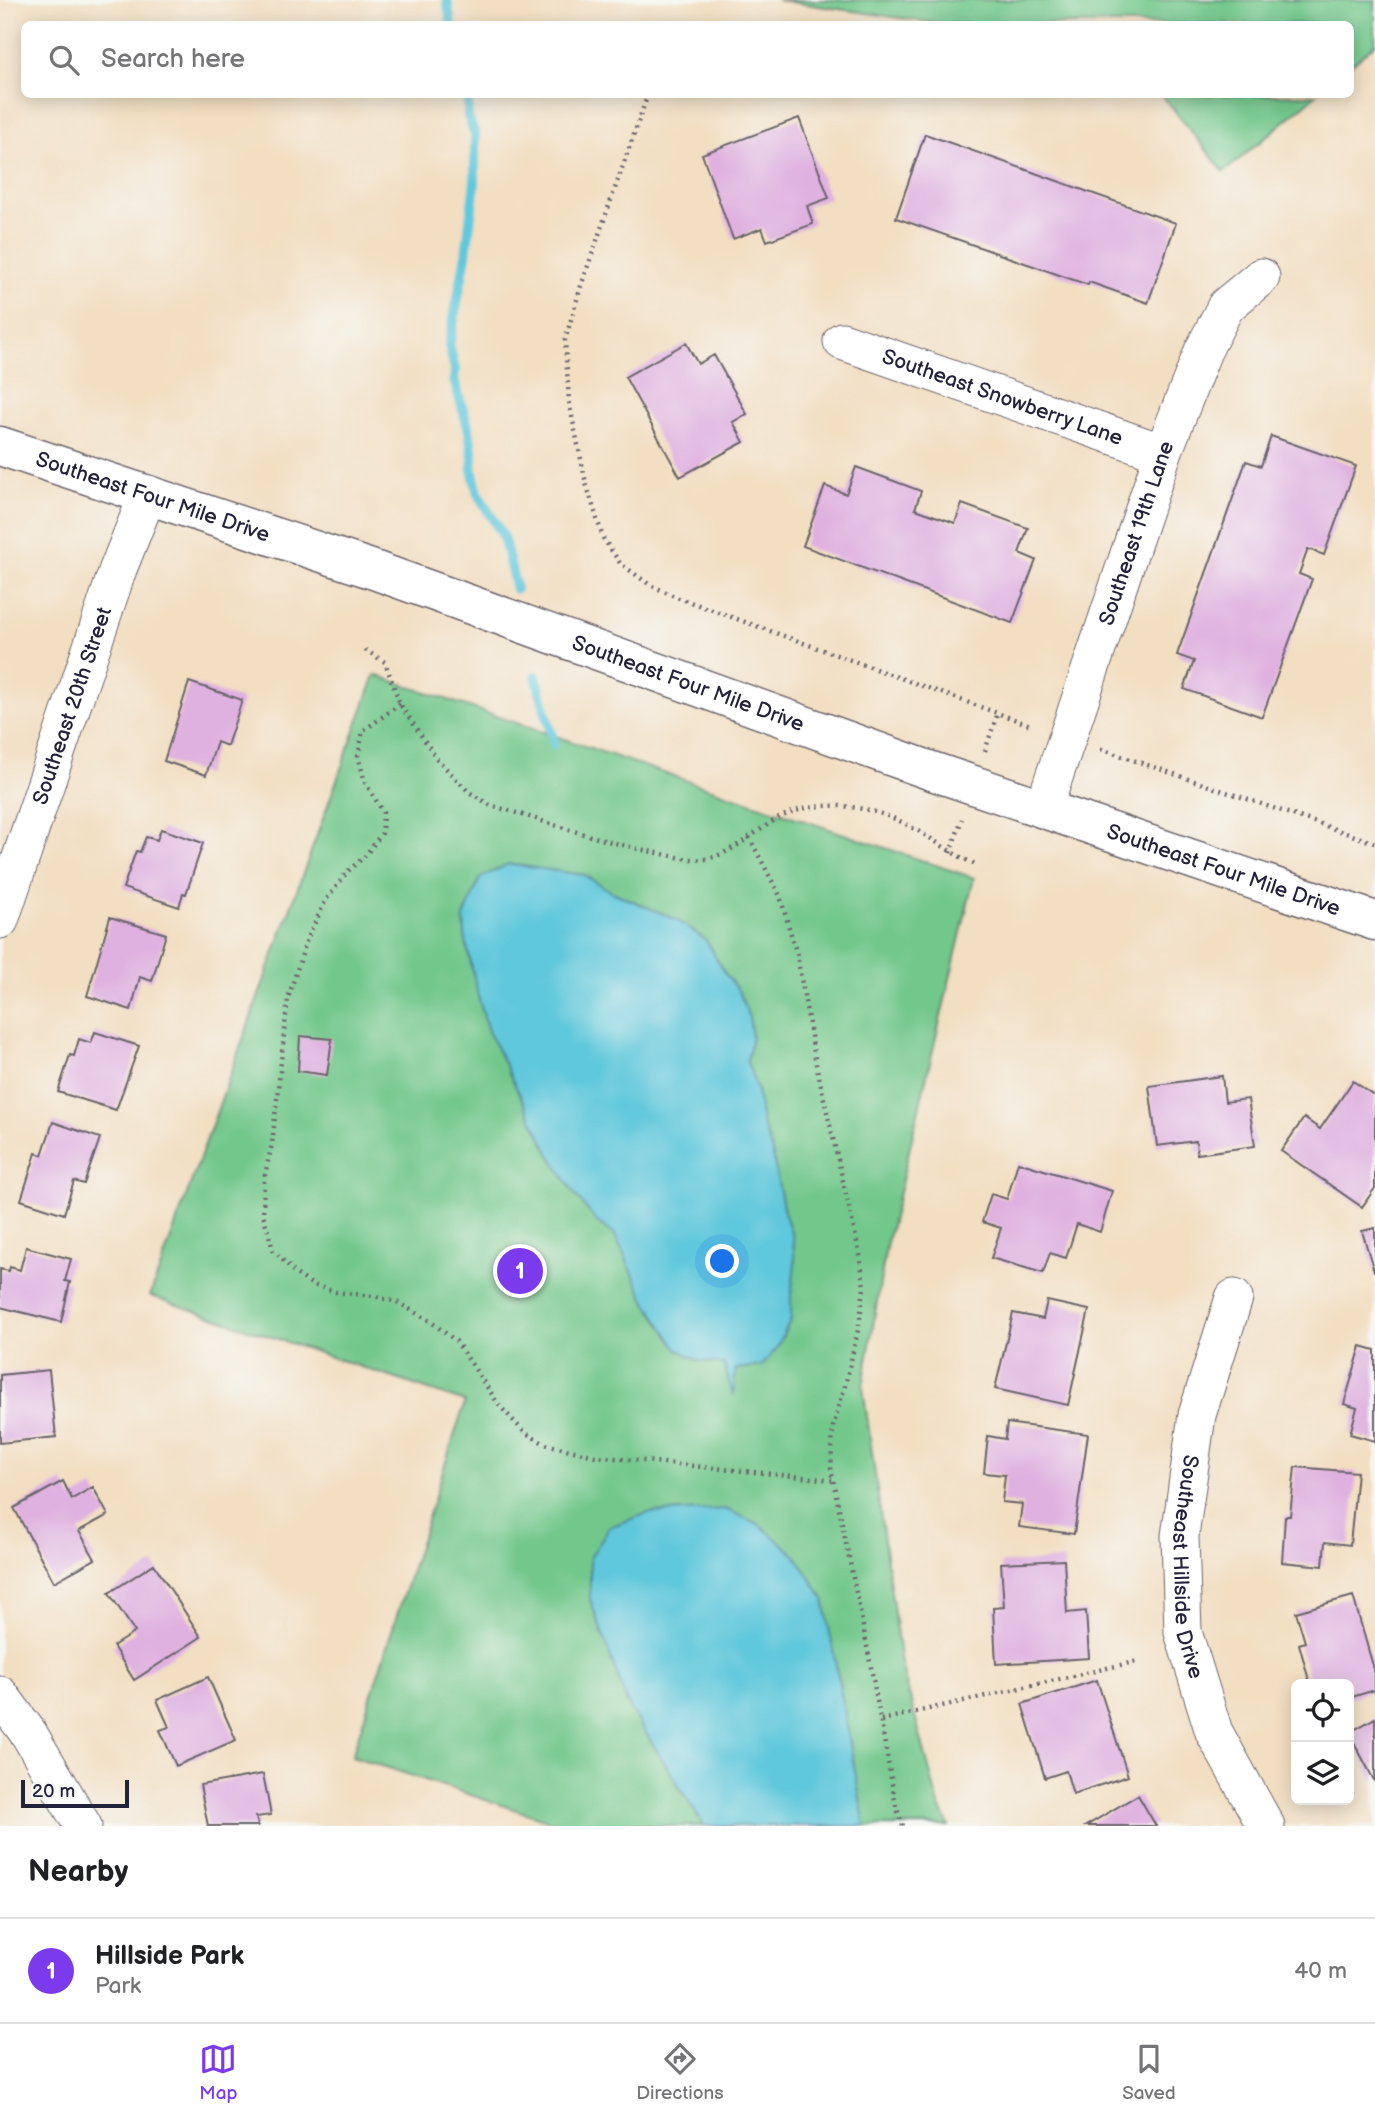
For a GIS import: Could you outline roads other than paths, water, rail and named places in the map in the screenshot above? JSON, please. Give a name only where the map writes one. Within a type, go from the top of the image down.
[{"type":"main road","name":"Southeast Four Mile Drive","points":[[0,446],[374,570],[926,769],[1375,921]]},
{"type":"street","name":"Southeast 19th Lane","points":[[1044,807],[1163,453],[1203,352],[1226,306],[1261,277]]},
{"type":"street","name":"Southeast Snowberry Lane","points":[[842,341],[1163,453]]},
{"type":"street","name":"Southeast 20th Street","points":[[0,920],[118,569],[148,494]]},
{"type":"street","name":"Southeast Hillside Drive","points":[[1234,1298],[1198,1415],[1180,1536],[1183,1632],[1214,1732],[1266,1826]]},
{"type":"street","points":[[0,1696],[29,1734],[83,1826]]},
{"type":"water","points":[[508,864],[584,875],[612,892],[675,919],[706,940],[739,992],[749,1017],[752,1037],[747,1062],[757,1090],[762,1123],[772,1151],[784,1212],[793,1238],[795,1264],[791,1319],[777,1348],[762,1366],[736,1369],[733,1396],[724,1364],[700,1361],[678,1350],[644,1298],[615,1235],[596,1221],[574,1193],[549,1153],[488,1031],[465,937],[464,917],[480,878]]},
{"type":"water","points":[[725,1509],[759,1524],[795,1555],[824,1599],[865,1826],[704,1826],[627,1703],[590,1599],[590,1558],[609,1527],[648,1513]]},
{"type":"waterway","points":[[447,0],[450,21]]},
{"type":"waterway","points":[[468,98],[468,116],[475,135],[475,181],[466,255],[449,345],[455,370],[454,380],[469,430],[472,469],[478,494],[503,536],[516,589]]},
{"type":"waterway","points":[[536,676],[554,744]]},
{"type":"place","name":"Hillside Park","points":[[520,1271]]}]
